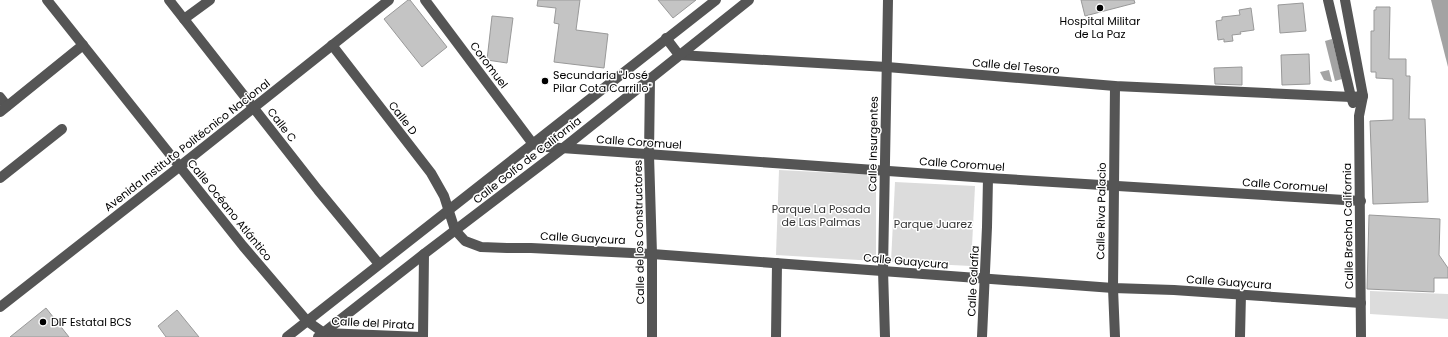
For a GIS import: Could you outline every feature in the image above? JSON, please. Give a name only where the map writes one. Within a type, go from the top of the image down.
[{"type":"street","name":"Calle Océano Atlántico","points":[[47,0],[243,246],[307,321],[321,335]]},
{"type":"street","name":"Calle C","points":[[169,0],[318,190],[379,264]]},
{"type":"street","points":[[184,19],[210,0]]},
{"type":"street","name":"Coromuel","points":[[425,0],[533,144]]},
{"type":"street","name":"Calle Golfo de California","points":[[287,337],[716,0]]},
{"type":"street","name":"Calle Golfo de California","points":[[321,335],[455,230],[562,149],[749,0]]},
{"type":"street","name":"Calle Insurgentes","points":[[885,337],[883,270],[888,0]]},
{"type":"street","points":[[1328,0],[1351,97],[1359,116]]},
{"type":"street","points":[[1345,0],[1363,96],[1359,116]]},
{"type":"street","name":"Avenida Instituto Politécnico Nacional","points":[[0,307],[179,167],[386,1]]},
{"type":"street","points":[[666,38],[679,55]]},
{"type":"street","points":[[0,96],[4,109],[83,45]]},
{"type":"street","name":"Calle D","points":[[332,45],[431,173],[444,196],[455,230]]},
{"type":"street","name":"Calle del Tesoro","points":[[679,55],[887,67],[1115,86],[1351,97],[1363,96]]},
{"type":"street","name":"Calle de los Constructores","points":[[650,78],[649,155],[652,254],[652,337]]},
{"type":"street","name":"Calle Riva Palacio","points":[[1115,86],[1113,186],[1113,288],[1115,337]]},
{"type":"street","name":"Calle Brecha California","points":[[1359,116],[1361,202],[1361,337]]},
{"type":"street","points":[[0,178],[62,129]]},
{"type":"street","name":"Calle Coromuel","points":[[533,144],[562,149],[1361,202]]},
{"type":"street","name":"Calle Calafia","points":[[982,337],[988,178]]},
{"type":"street","name":"Calle Guaycura","points":[[455,230],[465,241],[481,247],[652,254],[1113,288],[1241,294],[1361,303]]},
{"type":"street","points":[[422,337],[424,254]]},
{"type":"street","points":[[776,337],[777,263]]},
{"type":"street","points":[[1240,337],[1241,294]]},
{"type":"street","name":"Calle del Pirata","points":[[321,335],[422,337]]},
{"type":"green space","name":"Parque La Posada de Las Palmas","points":[[779,170],[876,175],[876,261],[776,255]]},
{"type":"green space","name":"Parque Juarez","points":[[895,182],[975,186],[971,266],[891,262]]},
{"type":"green space","points":[[1370,291],[1448,294],[1448,319],[1370,314]]},
{"type":"shaded area","points":[[1431,0],[1448,0],[1448,67]]},
{"type":"shaded area","points":[[1332,39],[1342,79],[1335,81],[1325,41]]},
{"type":"shaded area","points":[[1329,70],[1332,82],[1324,80],[1320,72]]},
{"type":"building","points":[[410,0],[447,47],[422,67],[384,19]]},
{"type":"building","points":[[538,0],[580,0],[576,30],[608,34],[604,68],[554,62],[559,24],[554,23],[556,8],[537,6]]},
{"type":"building","points":[[658,0],[696,0],[673,18]]},
{"type":"building","name":"Hospital Militar de La Paz","points":[[1081,0],[1134,0],[1135,3],[1085,16]]},
{"type":"building","points":[[1303,3],[1306,31],[1280,33],[1278,5]]},
{"type":"building","points":[[1376,7],[1390,7],[1389,59],[1406,59],[1406,76],[1410,76],[1409,119],[1425,119],[1428,202],[1373,204],[1370,121],[1393,120],[1393,79],[1376,78],[1376,72],[1371,72],[1371,31],[1374,31],[1374,10],[1376,10]]},
{"type":"building","points":[[1251,8],[1254,30],[1232,35],[1233,41],[1224,42],[1224,39],[1218,40],[1216,21],[1222,20],[1222,17],[1240,15],[1239,10]]},
{"type":"building","points":[[492,16],[513,18],[507,63],[487,60]]},
{"type":"building","points":[[1309,54],[1310,84],[1282,85],[1281,55]]},
{"type":"building","points":[[1242,67],[1242,85],[1215,84],[1214,68]]},
{"type":"building","points":[[1369,215],[1440,219],[1439,255],[1448,268],[1448,278],[1434,278],[1434,292],[1367,289]]},
{"type":"building","name":"DIF Estatal BCS","points":[[46,308],[69,337],[10,337]]},
{"type":"building","points":[[177,310],[199,337],[166,337],[158,326]]},
{"type":"place","name":"Hospital Militar de La Paz","points":[[1100,8]]},
{"type":"place","name":"Secundaria \"José Pilar Cota Carrillo\"","points":[[545,81]]},
{"type":"place","name":"DIF Estatal BCS","points":[[43,322]]}]
